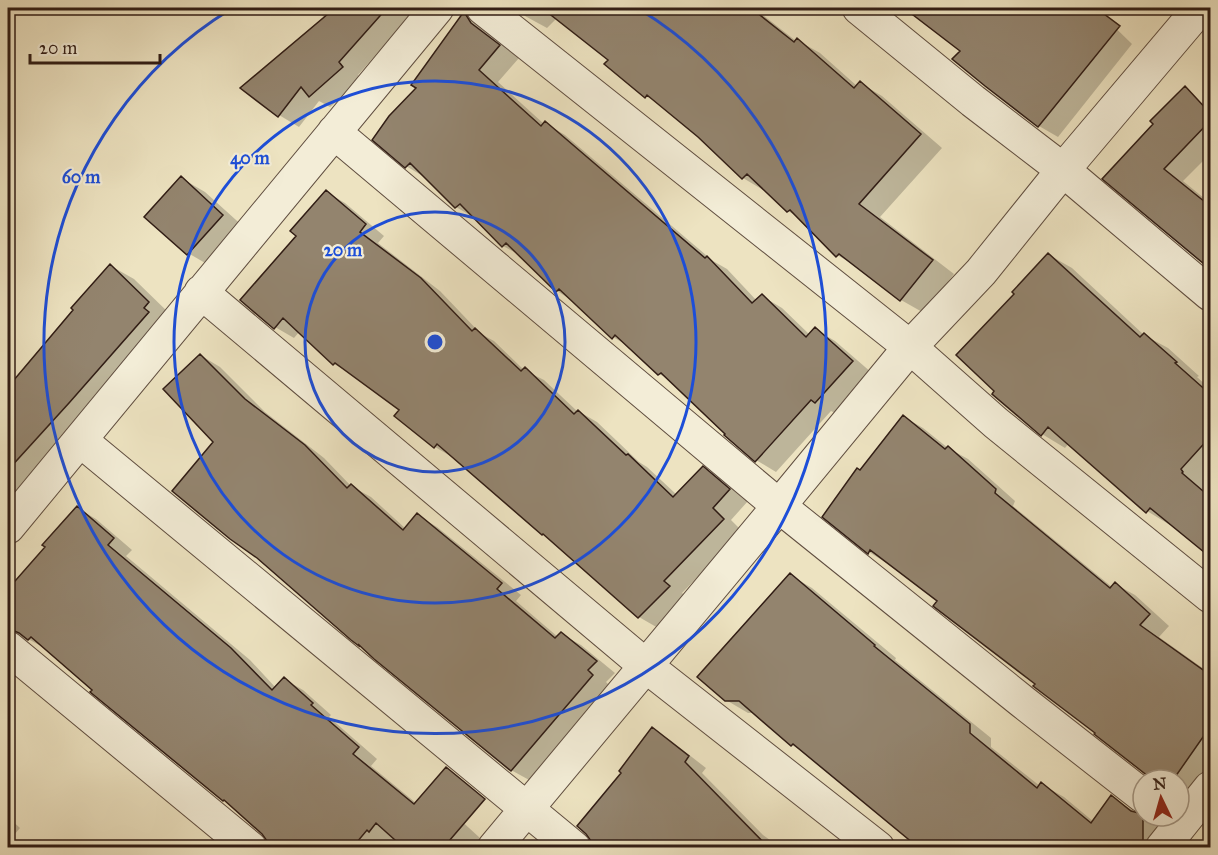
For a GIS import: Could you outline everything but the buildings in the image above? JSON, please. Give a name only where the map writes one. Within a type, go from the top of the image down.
[{"type":"street","points":[[8,527],[436,8]]},
{"type":"street","points":[[483,8],[910,346],[996,423],[1210,596]]},
{"type":"street","points":[[860,8],[973,101],[1063,170],[1210,294]]},
{"type":"street","points":[[494,848],[910,346],[981,272],[1063,170],[1195,17]]},
{"type":"street","points":[[334,132],[779,506],[1131,787]]},
{"type":"street","points":[[201,292],[646,666],[878,848]]},
{"type":"street","points":[[80,440],[574,848]]},
{"type":"street","points":[[8,648],[250,848]]},
{"type":"street","points":[[1170,829],[1210,788]]}]
